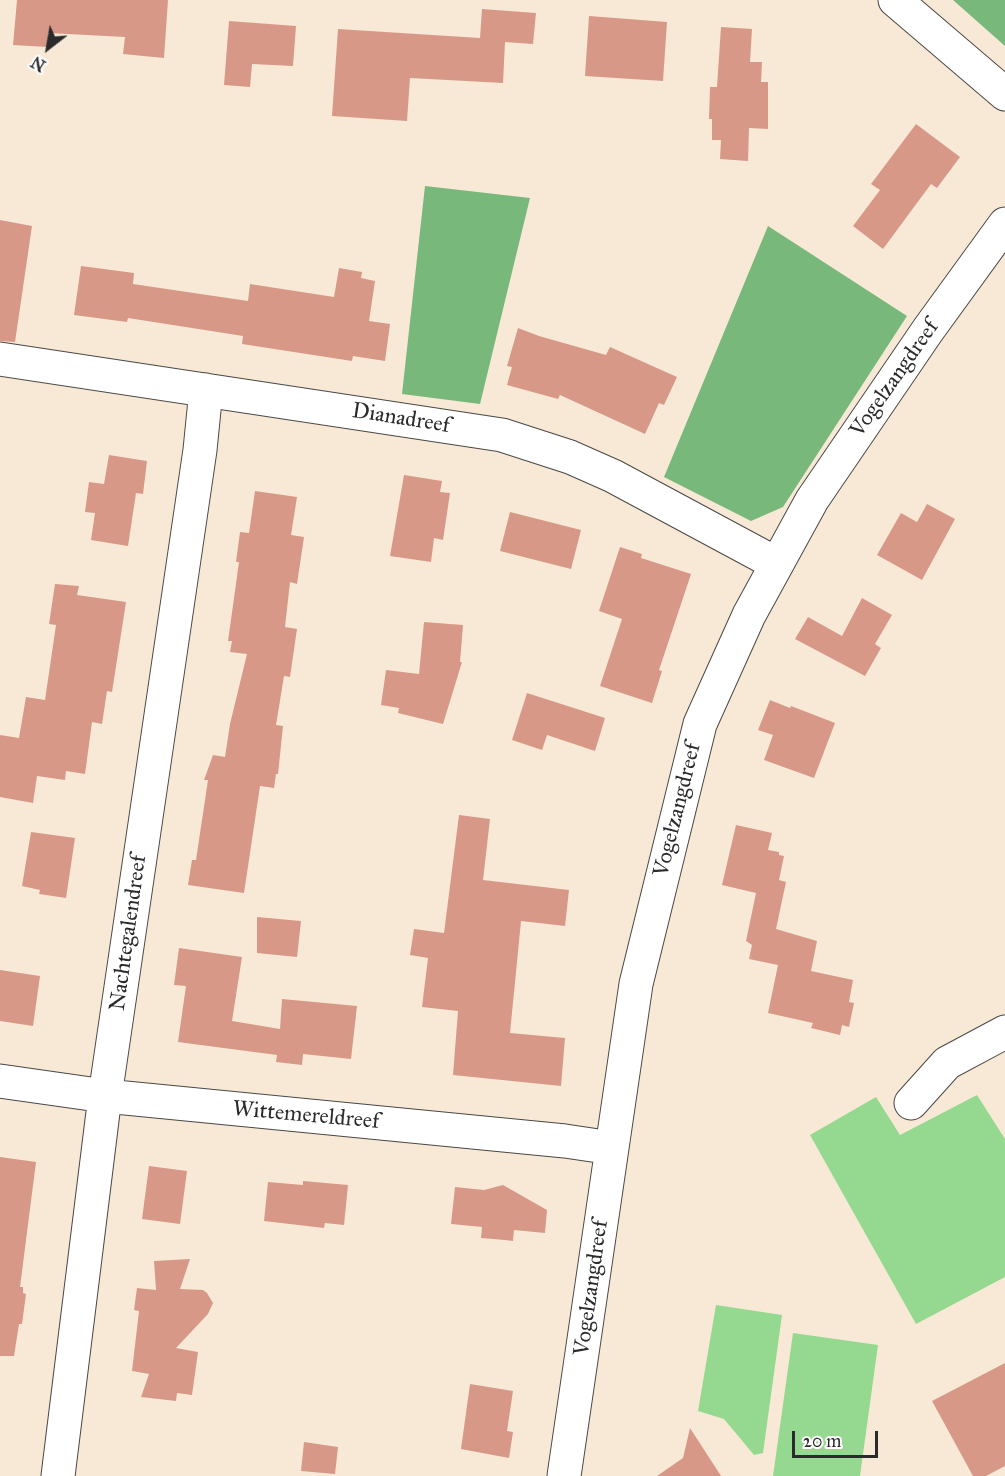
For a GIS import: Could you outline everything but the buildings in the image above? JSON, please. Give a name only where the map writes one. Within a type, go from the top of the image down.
[{"type":"street","points":[[895,0],[1005,94]]},
{"type":"street","name":"Vogelzangdreef","points":[[564,1476],[636,984],[700,724],[735,643],[776,563],[818,490],[928,330],[1005,224]]},
{"type":"street","name":"Dianadreef","points":[[0,359],[502,435],[570,457],[613,476],[776,563]]},
{"type":"street","name":"Nachtegalendreef","points":[[58,1476],[105,1096],[199,462],[206,390]]},
{"type":"street","points":[[911,1103],[947,1063],[1005,1032]]},
{"type":"street","name":"Wittemereldreef","points":[[0,1081],[105,1096],[565,1140],[612,1148]]},
{"type":"green space","points":[[953,0],[1005,0],[1005,46]]},
{"type":"green space","points":[[425,186],[530,198],[480,404],[402,394]]},
{"type":"green space","points":[[768,226],[907,316],[783,507],[751,521],[664,477]]},
{"type":"green space","points":[[977,1095],[1005,1139],[1005,1277],[916,1324],[810,1135],[876,1097],[900,1135]]},
{"type":"green space","points":[[716,1305],[782,1315],[763,1453],[754,1455],[724,1419],[698,1411]]},
{"type":"green space","points":[[793,1333],[878,1345],[860,1476],[773,1476]]}]
